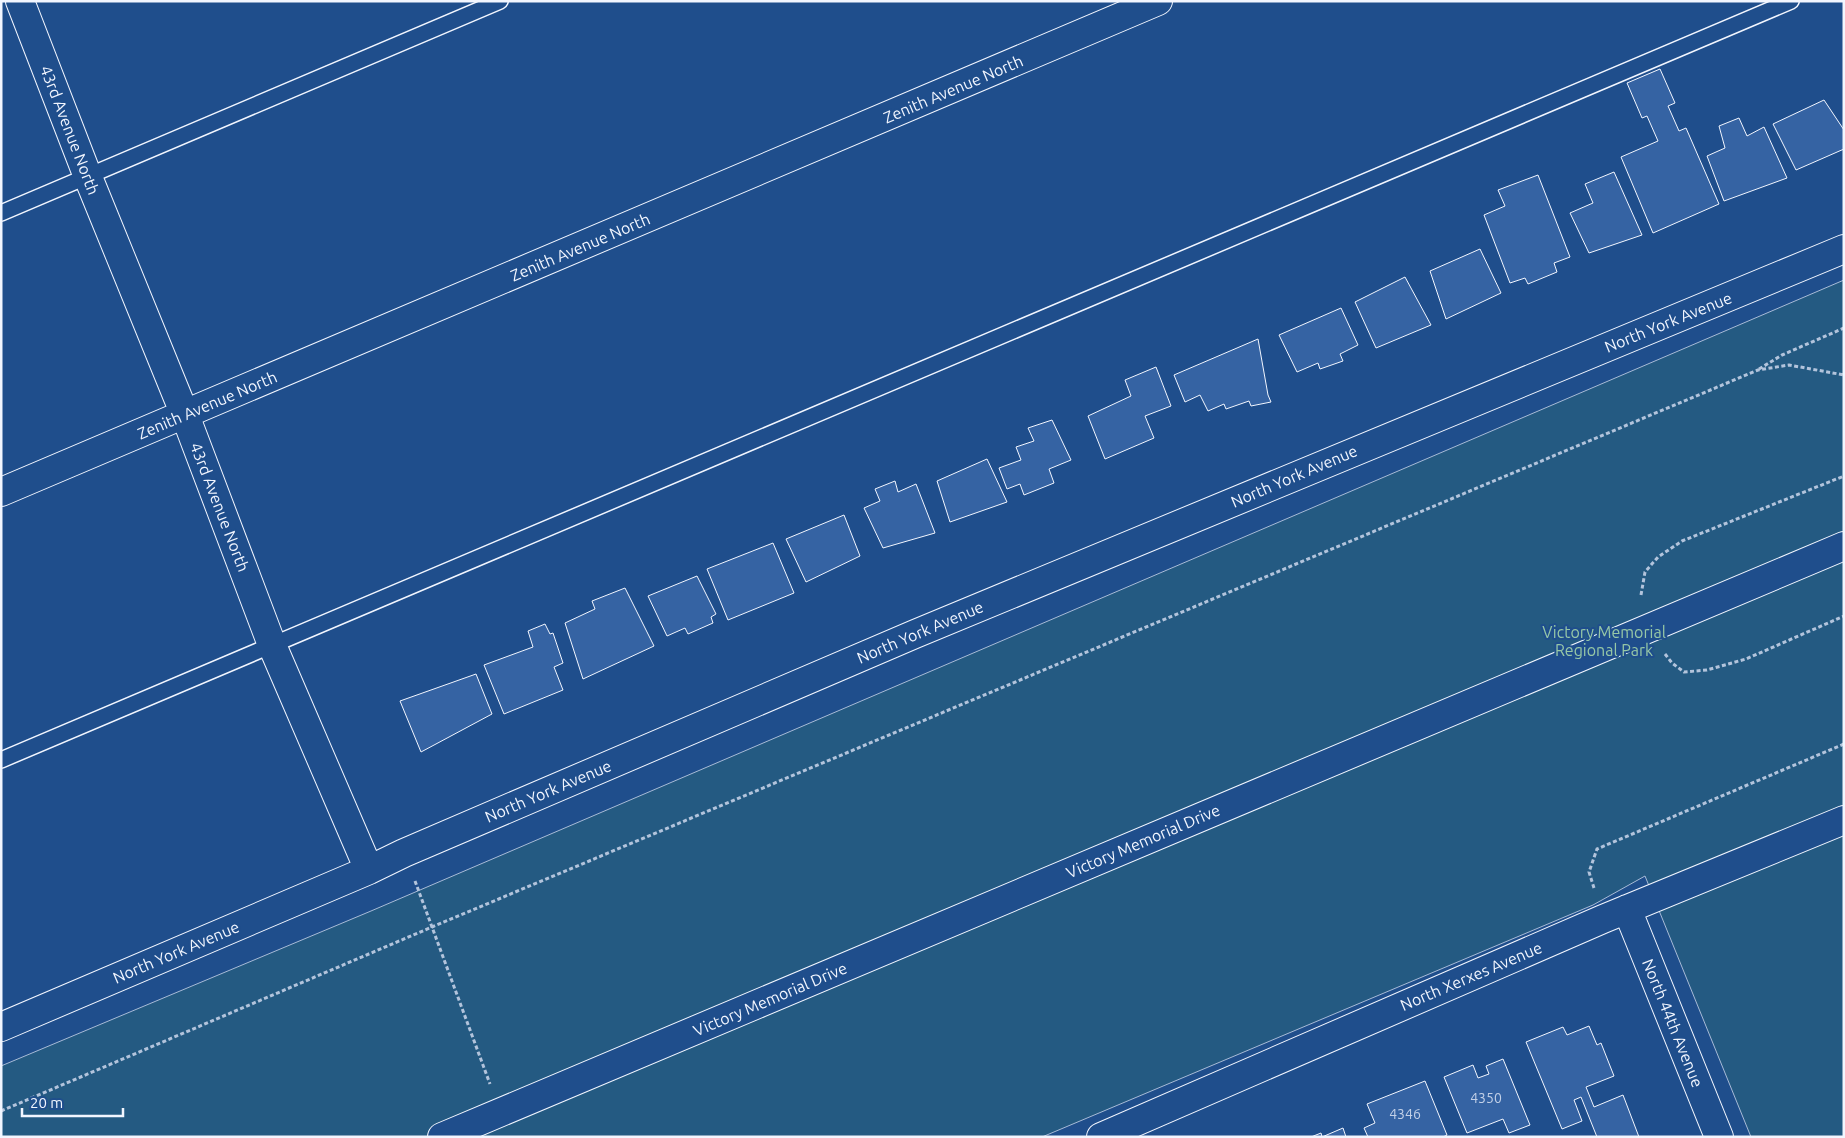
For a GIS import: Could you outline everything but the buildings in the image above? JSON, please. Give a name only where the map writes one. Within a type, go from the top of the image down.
[{"type":"street","name":"43rd Avenue North","points":[[20,1],[88,177],[185,415],[272,646],[369,870]]},
{"type":"street","name":"Zenith Avenue North","points":[[1,492],[1158,1]]},
{"type":"street","name":"North York Avenue","points":[[1,1027],[915,634],[1844,249]]},
{"type":"street","name":"Victory Memorial Drive","points":[[442,1137],[1844,546]]},
{"type":"street","name":"North Xerxes Avenue","points":[[1101,1137],[1615,914],[1844,820]]},
{"type":"street","name":"North 44th Avenue","points":[[1615,914],[1719,1137]]},
{"type":"lane","points":[[1,213],[500,1]]},
{"type":"lane","points":[[1,760],[1791,1]]},
{"type":"path","points":[[1,1111],[432,927],[1758,370],[1782,355],[1844,328]]},
{"type":"path","points":[[1758,370],[1790,365],[1844,375]]},
{"type":"path","points":[[1641,595],[1645,572],[1658,557],[1682,541],[1844,476]]},
{"type":"path","points":[[1664,652],[1672,664],[1684,672],[1707,670],[1746,659],[1844,616]]},
{"type":"path","points":[[1615,914],[1589,872],[1597,849],[1844,744]]},
{"type":"path","points":[[404,853],[501,1112]]},
{"type":"green space","name":"Victory Memorial Regional Park","points":[[1844,280],[1844,1137],[1751,1137],[1645,876],[1593,905],[1042,1137],[1,1137],[1,1066],[371,911]]}]
